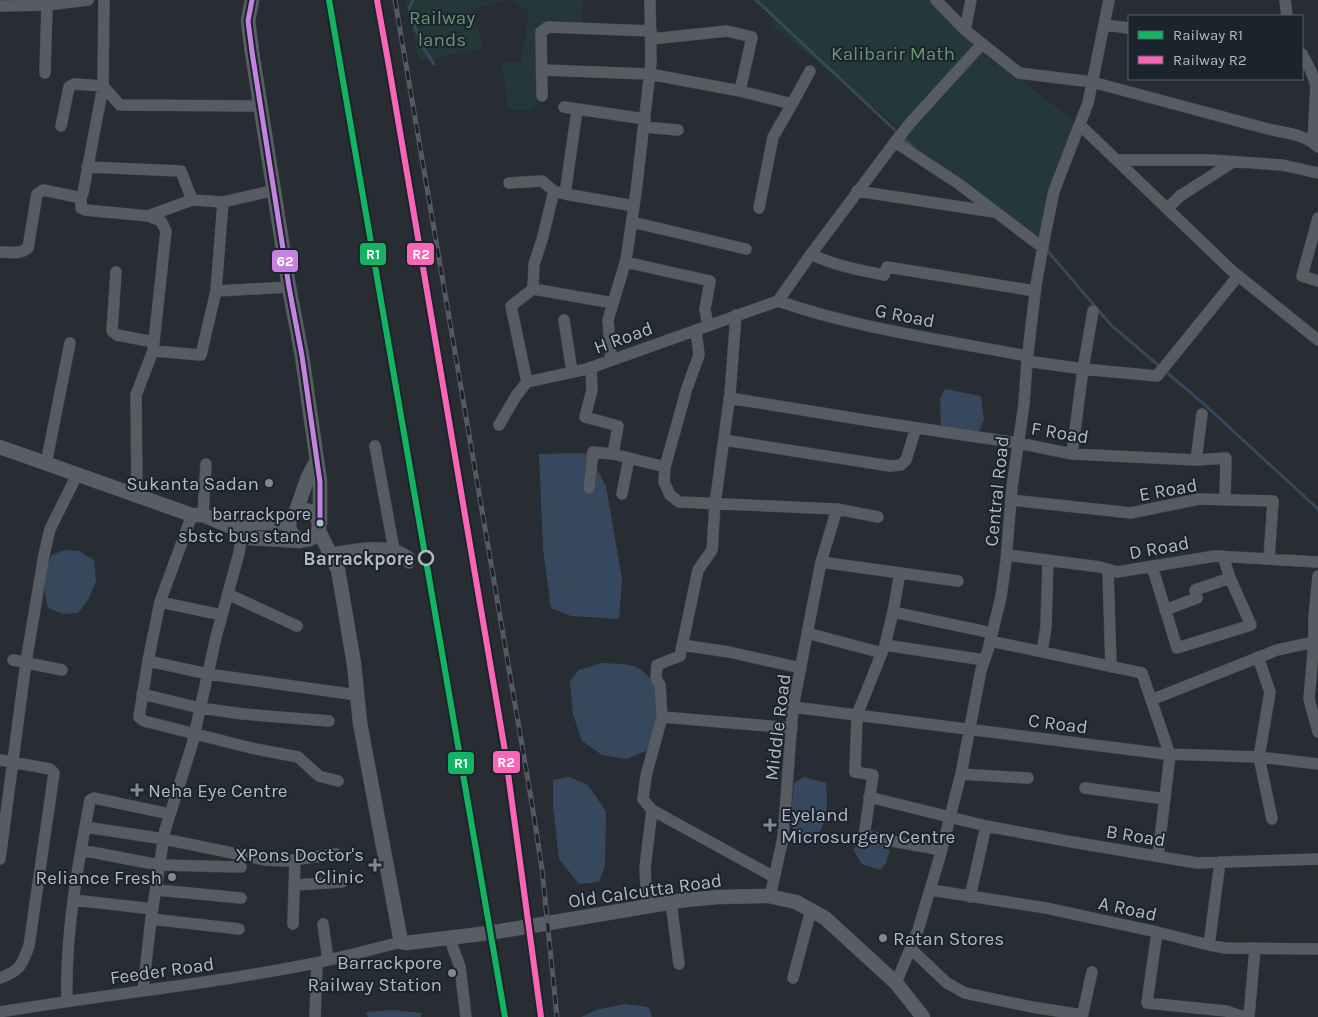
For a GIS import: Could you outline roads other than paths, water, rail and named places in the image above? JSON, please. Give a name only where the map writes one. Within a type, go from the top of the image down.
[{"type":"main road","points":[[0,447],[137,496],[239,528],[251,538],[308,540],[314,537],[319,527],[320,482],[302,356],[260,106],[248,22],[252,0]]},
{"type":"main road","points":[[300,540],[289,531],[288,524],[291,516],[296,511],[308,477],[316,462]]},
{"type":"main road","points":[[296,511],[304,509],[311,511],[317,516],[319,527],[338,570],[346,612],[360,723],[401,942]]},
{"type":"main road","points":[[239,528],[288,524]]},
{"type":"main road","name":"Old Calcutta Road","points":[[401,942],[406,943],[489,933],[671,902],[718,897],[770,897],[796,902],[825,918],[896,983],[920,1016]]},
{"type":"street","points":[[0,6],[47,5],[88,0]]},
{"type":"street","points":[[104,0],[103,86],[81,197],[81,208],[85,210],[148,216],[161,221],[166,231],[153,346],[136,396],[137,496]]},
{"type":"street","points":[[611,360],[608,320],[625,262],[632,222],[651,63],[650,0]]},
{"type":"street","points":[[936,0],[965,30],[1019,73],[1092,82],[1296,135],[1315,144],[1315,69],[1303,55]]},
{"type":"street","points":[[965,30],[971,0]]},
{"type":"street","name":"Central Road","points":[[896,983],[911,949],[942,850],[961,774],[980,675],[1001,597],[1011,500],[1024,404],[1035,291],[1054,191],[1088,103],[1109,0]]},
{"type":"street","points":[[1282,0],[1287,15]]},
{"type":"street","points":[[45,73],[47,5]]},
{"type":"street","points":[[1104,25],[1128,28]]},
{"type":"street","points":[[542,96],[541,32],[548,27],[651,35],[727,31],[752,36],[740,91]]},
{"type":"street","points":[[778,301],[898,138],[982,44]]},
{"type":"street","points":[[542,70],[649,74],[740,91],[792,104]]},
{"type":"street","points":[[759,208],[773,137],[810,72]]},
{"type":"street","points":[[61,126],[70,85],[74,84],[103,86],[120,105],[260,106]]},
{"type":"street","points":[[564,107],[678,130]]},
{"type":"street","points":[[499,425],[516,396],[527,382],[512,306],[533,289],[534,264],[560,193],[577,110]]},
{"type":"street","points":[[1080,125],[1238,276],[1318,340]]},
{"type":"street","points":[[898,138],[1043,248]]},
{"type":"street","points":[[1118,160],[1211,160],[1282,166],[1318,173]]},
{"type":"street","points":[[1167,209],[1180,196],[1233,162]]},
{"type":"street","points":[[87,168],[181,171],[192,200]]},
{"type":"street","points":[[509,183],[542,181],[560,193],[634,206]]},
{"type":"street","points":[[148,216],[192,200],[223,202],[275,190]]},
{"type":"street","points":[[0,252],[20,252],[28,248],[37,194],[40,191],[81,197]]},
{"type":"street","points":[[857,192],[996,212]]},
{"type":"street","points":[[116,272],[112,331],[117,335],[153,346],[202,355],[216,290],[223,202]]},
{"type":"street","points":[[1318,218],[1302,276],[1318,281]]},
{"type":"street","points":[[632,222],[746,249]]},
{"type":"street","points":[[811,254],[843,267],[884,275],[888,268],[1035,291]]},
{"type":"street","points":[[625,262],[710,281],[705,309],[708,326]]},
{"type":"street","name":"G Road","points":[[778,301],[810,312],[869,326],[1027,359],[1083,370],[1157,376],[1238,276]]},
{"type":"street","points":[[216,290],[290,287]]},
{"type":"street","points":[[533,289],[613,303]]},
{"type":"street","name":"H Road","points":[[527,382],[592,367],[778,301]]},
{"type":"street","points":[[1072,454],[1093,311]]},
{"type":"street","points":[[736,315],[729,398],[715,504],[712,550],[698,570],[680,656],[657,665],[656,679],[660,685],[662,717],[646,776],[643,799],[652,810],[774,877]]},
{"type":"street","points":[[564,320],[572,372]]},
{"type":"street","points":[[696,330],[699,355],[687,388],[665,467],[664,482],[670,495],[679,502],[837,509],[878,517]]},
{"type":"street","points":[[46,464],[70,343]]},
{"type":"street","points":[[592,367],[592,390],[585,417],[618,426],[613,454]]},
{"type":"street","name":"F Road","points":[[729,398],[1018,443],[1072,454],[1196,460],[1226,458],[1225,500]]},
{"type":"street","points":[[1196,460],[1202,414]]},
{"type":"street","points":[[724,440],[890,466],[901,464],[906,460],[916,428]]},
{"type":"street","points":[[375,446],[394,550]]},
{"type":"street","points":[[589,488],[593,452],[613,454],[665,467]]},
{"type":"street","points":[[622,494],[629,458]]},
{"type":"street","points":[[206,464],[198,515],[160,602],[142,694],[139,714],[141,719],[144,722],[251,748],[298,757],[319,776],[338,781]]},
{"type":"street","points":[[0,859],[6,761],[26,662],[34,608],[50,529],[77,475]]},
{"type":"street","name":"E Road","points":[[1011,500],[1131,513],[1199,499],[1273,501],[1269,559]]},
{"type":"street","name":"Middle Road","points":[[770,897],[783,838],[793,707],[821,562],[837,509]]},
{"type":"street","points":[[143,991],[152,914],[164,839],[192,744],[222,615],[239,553],[239,528]]},
{"type":"street","points":[[330,553],[380,548],[403,553],[409,557],[409,563]]},
{"type":"street","name":"D Road","points":[[1006,555],[1117,572],[1215,556],[1318,562]]},
{"type":"street","points":[[1152,566],[1177,648],[1251,625],[1230,578],[1223,556]]},
{"type":"street","points":[[1042,652],[1046,627],[1048,560]]},
{"type":"street","points":[[821,562],[958,581]]},
{"type":"street","points":[[1108,570],[1111,666]]},
{"type":"street","points":[[900,574],[884,649],[857,715],[855,772],[873,775],[864,836],[942,850]]},
{"type":"street","points":[[1318,576],[1309,699],[1318,732]]},
{"type":"street","points":[[1165,610],[1198,598],[1195,590],[1230,578]]},
{"type":"street","points":[[227,596],[232,596],[297,626]]},
{"type":"street","points":[[160,602],[222,615]]},
{"type":"street","points":[[893,612],[1042,652],[1142,673],[1170,755],[1158,856]]},
{"type":"street","points":[[808,633],[884,649],[984,660]]},
{"type":"street","points":[[1151,700],[1277,650],[1314,642]]},
{"type":"street","points":[[682,645],[729,652],[801,668]]},
{"type":"street","points":[[1258,657],[1270,692],[1259,757],[1272,819]]},
{"type":"street","points":[[13,660],[62,670]]},
{"type":"street","points":[[148,661],[208,674],[357,695]]},
{"type":"street","points":[[142,694],[200,708],[328,722]]},
{"type":"street","name":"C Road","points":[[793,707],[1170,755],[1259,757],[1318,764]]},
{"type":"street","points":[[662,717],[792,728]]},
{"type":"street","points":[[0,978],[19,969],[23,964],[29,946],[54,773],[50,768],[6,761]]},
{"type":"street","points":[[961,774],[1028,778]]},
{"type":"street","points":[[1085,788],[1164,799]]},
{"type":"street","name":"B Road","points":[[869,796],[986,826],[1198,863],[1318,858]]},
{"type":"street","points":[[67,1000],[66,972],[74,900],[90,800],[93,798],[170,814]]},
{"type":"street","points":[[647,905],[645,868],[652,810]]},
{"type":"street","points":[[970,898],[986,826]]},
{"type":"street","points":[[85,827],[164,839],[266,860],[286,861],[336,854]]},
{"type":"street","points":[[81,850],[159,865],[241,867]]},
{"type":"street","points":[[293,924],[295,860]]},
{"type":"street","points":[[1209,945],[1220,862]]},
{"type":"street","points":[[294,885],[342,882]]},
{"type":"street","points":[[157,890],[241,898]]},
{"type":"street","name":"A Road","points":[[931,890],[970,898],[1046,908],[1225,948],[1318,949]]},
{"type":"street","points":[[74,900],[239,929]]},
{"type":"street","points":[[671,902],[679,964]]},
{"type":"street","points":[[793,978],[811,910]]},
{"type":"street","points":[[315,1017],[323,961],[323,924]]},
{"type":"street","points":[[1157,932],[1147,1003],[1197,1012],[1226,1011],[1244,1017]]},
{"type":"street","points":[[449,937],[460,967],[465,1017]]},
{"type":"street","name":"Feeder Road","points":[[0,1012],[67,1000],[218,980],[323,961],[401,942]]},
{"type":"street","points":[[1249,1017],[1255,948]]},
{"type":"street","points":[[911,949],[948,983],[965,993],[1030,1012],[1082,1016],[1092,972]]},
{"type":"water","points":[[945,389],[981,396],[984,420],[978,434],[941,428],[940,399]]},
{"type":"water","points":[[588,453],[606,486],[622,579],[619,619],[571,616],[551,608],[543,549],[539,454]]},
{"type":"water","points":[[64,550],[79,551],[94,560],[96,581],[88,600],[78,613],[63,614],[48,608],[46,600],[44,581],[48,562],[52,555]]},
{"type":"water","points":[[602,663],[624,664],[638,668],[649,677],[661,696],[651,749],[627,759],[602,755],[582,741],[573,714],[570,681],[579,670]]},
{"type":"water","points":[[569,777],[588,785],[606,811],[605,865],[599,882],[579,884],[559,859],[553,806],[553,780]]},
{"type":"water","points":[[804,777],[826,783],[826,814],[819,834],[814,841],[796,836],[790,821],[794,783]]},
{"type":"water","points":[[859,841],[882,845],[890,849],[886,863],[880,870],[862,864],[853,850]]},
{"type":"water","points":[[624,1004],[649,1007],[652,1017],[581,1017],[596,1010]]},
{"type":"water","points":[[393,1010],[421,1013],[421,1017],[368,1017],[366,1012]]},
{"type":"waterway","points":[[413,0],[409,8],[421,44],[434,64]]},
{"type":"waterway","points":[[756,0],[914,148]]},
{"type":"waterway","points":[[1046,249],[1111,325],[1205,405],[1318,509]]},
{"type":"railway","points":[[329,0],[505,1017]]},
{"type":"railway","points":[[377,0],[505,751],[541,1017]]},
{"type":"railway","points":[[395,0],[532,804],[542,869],[557,1017]]},
{"type":"rail line","name":"R1","points":[[329,0],[505,1017]]},
{"type":"rail line","name":"R2","points":[[377,0],[505,751],[541,1017]]},
{"type":"place","name":"Sukanta Sadan","points":[[269,483]]},
{"type":"place","name":"barrackpore sbstc bus stand","points":[[320,523]]},
{"type":"place","name":"Barrackpore","points":[[426,558]]},
{"type":"place","name":"Neha Eye Centre","points":[[137,790]]},
{"type":"place","name":"Eyeland Microsurgery Centre","points":[[770,825]]},
{"type":"place","name":"XPons Doctor's Clinic","points":[[375,865]]},
{"type":"place","name":"Reliance Fresh","points":[[172,877]]},
{"type":"place","name":"Ratan Stores","points":[[883,938]]},
{"type":"place","name":"Barrackpore Railway Station","points":[[452,973]]},
{"type":"park label","name":"Railway lands","points":[[442,28]]},
{"type":"park label","name":"Kalibarir Math","points":[[893,53]]}]
